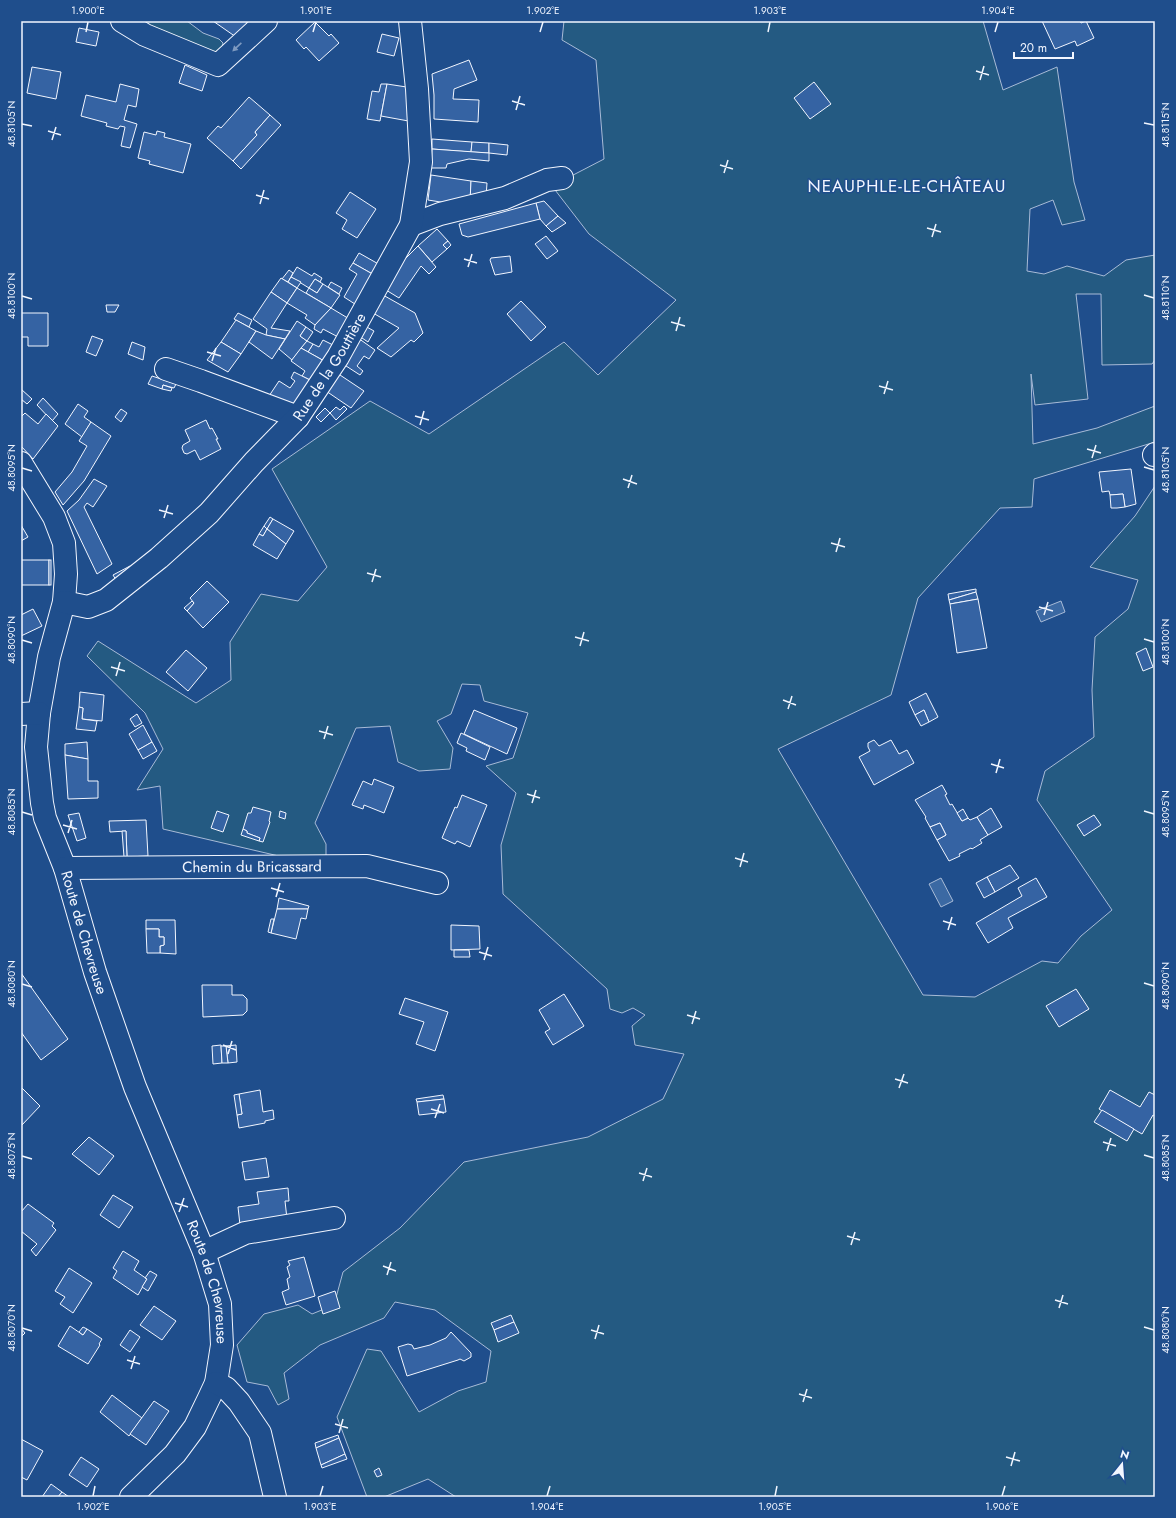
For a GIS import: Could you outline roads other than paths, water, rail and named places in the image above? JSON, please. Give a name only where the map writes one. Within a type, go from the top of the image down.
[{"type":"street","points":[[122,21],[145,34],[218,65],[266,21]]},
{"type":"street","name":"Rue de la Gouttière","points":[[64,602],[88,607],[106,600],[159,558],[209,513],[254,462],[298,417],[338,357],[411,225],[421,162],[417,89],[410,21]]},
{"type":"street","points":[[411,225],[440,214],[505,198],[547,180],[562,178]]},
{"type":"street","points":[[166,369],[298,417]]},
{"type":"street","name":"Route de Chevreuse","points":[[21,463],[54,517],[64,544],[66,574],[64,602],[49,657],[30,713],[36,747],[42,803],[46,818],[65,868],[95,972],[135,1087],[204,1252],[220,1304],[222,1345],[212,1390],[195,1427],[175,1454],[131,1497]]},
{"type":"street","name":"Chemin du Bricassard","points":[[65,868],[367,866],[437,883]]},
{"type":"street","points":[[204,1252],[245,1234],[334,1218]]},
{"type":"street","points":[[212,1390],[226,1388],[239,1402],[260,1433],[275,1497]]},
{"type":"district","name":"NEAUPHLE-LE-CHÂTEAU","points":[[907,186]]}]
